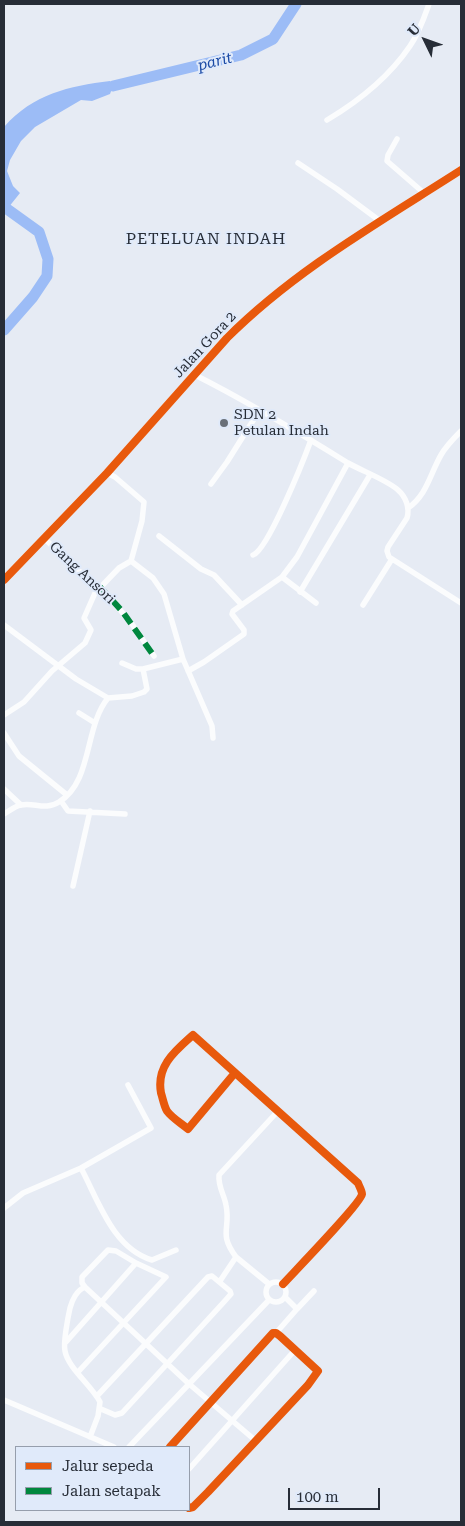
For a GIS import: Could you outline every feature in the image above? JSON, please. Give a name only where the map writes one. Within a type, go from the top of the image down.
[{"type":"street","points":[[327,120],[349,107],[367,93],[411,46],[429,4]]},
{"type":"street","points":[[396,139],[387,161],[425,194]]},
{"type":"street","points":[[298,163],[380,221]]},
{"type":"street","name":"Jalan Gora 2","points":[[4,580],[107,473],[244,322],[290,282],[380,221],[461,170]]},
{"type":"street","points":[[194,375],[311,440],[348,463],[396,488],[405,498],[408,508],[407,518],[387,549],[387,553],[392,560],[461,603]]},
{"type":"street","points":[[212,484],[257,414],[261,412]]},
{"type":"street","points":[[408,508],[425,491],[442,454],[461,431]]},
{"type":"street","points":[[253,555],[258,552],[270,536],[311,440]]},
{"type":"street","points":[[188,671],[244,634],[244,630],[232,614],[282,577],[297,557],[348,463]]},
{"type":"street","points":[[4,715],[22,704],[57,666],[82,646],[89,637],[91,629],[85,621],[85,617],[93,596],[100,586],[119,568],[131,561],[142,521],[144,502],[115,477],[107,473]]},
{"type":"street","points":[[300,592],[370,475]]},
{"type":"street","points":[[159,536],[202,569],[214,575],[242,605]]},
{"type":"street","name":"Gang Ansori","points":[[45,539],[75,568],[100,586],[122,611],[154,656]]},
{"type":"street","points":[[363,606],[392,560]]},
{"type":"street","points":[[131,561],[149,574],[161,587],[183,659],[212,726],[213,738]]},
{"type":"street","points":[[282,577],[316,603]]},
{"type":"street","points":[[4,625],[57,666],[108,698],[132,696],[146,691],[143,669]]},
{"type":"street","points":[[122,663],[136,669],[143,669],[183,659]]},
{"type":"street","points":[[4,814],[21,805],[48,806],[61,801],[80,777],[95,723],[108,698]]},
{"type":"street","points":[[79,713],[95,723]]},
{"type":"street","points":[[4,733],[19,756],[66,795]]},
{"type":"street","points":[[4,789],[21,805]]},
{"type":"street","points":[[61,801],[68,811],[125,814]]},
{"type":"street","points":[[73,886],[90,811]]},
{"type":"street","points":[[234,1074],[188,1129],[168,1111],[164,1103],[161,1090],[162,1070],[165,1062],[193,1035],[234,1074],[358,1183],[362,1192],[347,1214],[283,1284]]},
{"type":"street","points":[[4,1208],[23,1193],[81,1168],[151,1128],[128,1085]]},
{"type":"street","points":[[269,1284],[236,1258],[228,1246],[225,1234],[226,1205],[218,1184],[219,1175],[278,1112]]},
{"type":"street","points":[[81,1168],[116,1235],[124,1244],[141,1257],[152,1260],[176,1250]]},
{"type":"street","points":[[78,1372],[123,1323],[166,1277],[116,1252],[108,1250],[82,1277],[82,1283],[85,1288],[101,1301],[123,1323],[188,1383],[256,1441]]},
{"type":"street","points":[[220,1281],[236,1258]]},
{"type":"street","points":[[64,1344],[136,1263]]},
{"type":"street","points":[[97,1396],[204,1280],[212,1276],[230,1291],[229,1296],[122,1413],[114,1414],[101,1409]]},
{"type":"street","points":[[275,1281],[283,1284],[287,1292],[285,1297],[277,1302],[269,1300],[266,1292],[269,1284],[275,1281]]},
{"type":"street","points":[[85,1288],[81,1289],[71,1303],[64,1344],[65,1352],[100,1402],[101,1409],[90,1437]]},
{"type":"street","points":[[171,1446],[273,1333],[314,1291]]},
{"type":"street","points":[[285,1297],[297,1309]]},
{"type":"street","points":[[129,1446],[269,1300]]},
{"type":"street","points":[[190,1508],[203,1497],[256,1441],[318,1371],[276,1332]]},
{"type":"street","points":[[190,1468],[295,1350]]},
{"type":"street","points":[[4,1400],[112,1446]]},
{"type":"water","points":[[110,81],[113,86],[110,94],[92,101],[81,100],[35,127],[21,141],[10,160],[7,171],[13,186],[20,193],[4,213],[4,127],[15,116],[39,99],[66,89]]},
{"type":"waterway","name":"parit","points":[[113,86],[241,55],[273,39],[296,4]]},
{"type":"waterway","points":[[4,330],[33,297],[47,276],[48,259],[39,232],[7,209]]},
{"type":"marked path","points":[[100,587],[122,611],[154,656]]},
{"type":"cycle path","points":[[4,580],[107,473],[227,338],[253,313],[339,248],[461,170]]},
{"type":"cycle path","points":[[234,1074],[188,1129],[174,1118],[164,1105],[160,1083],[164,1067],[174,1053],[193,1035],[358,1183],[362,1193],[359,1200],[283,1284]]},
{"type":"cycle path","points":[[171,1446],[273,1333],[280,1336],[318,1371],[308,1385],[208,1492],[190,1508]]},
{"type":"place","name":"SDN 2 Petulan Indah","points":[[224,423]]},
{"type":"district","name":"PETELUAN INDAH","points":[[206,239]]}]
